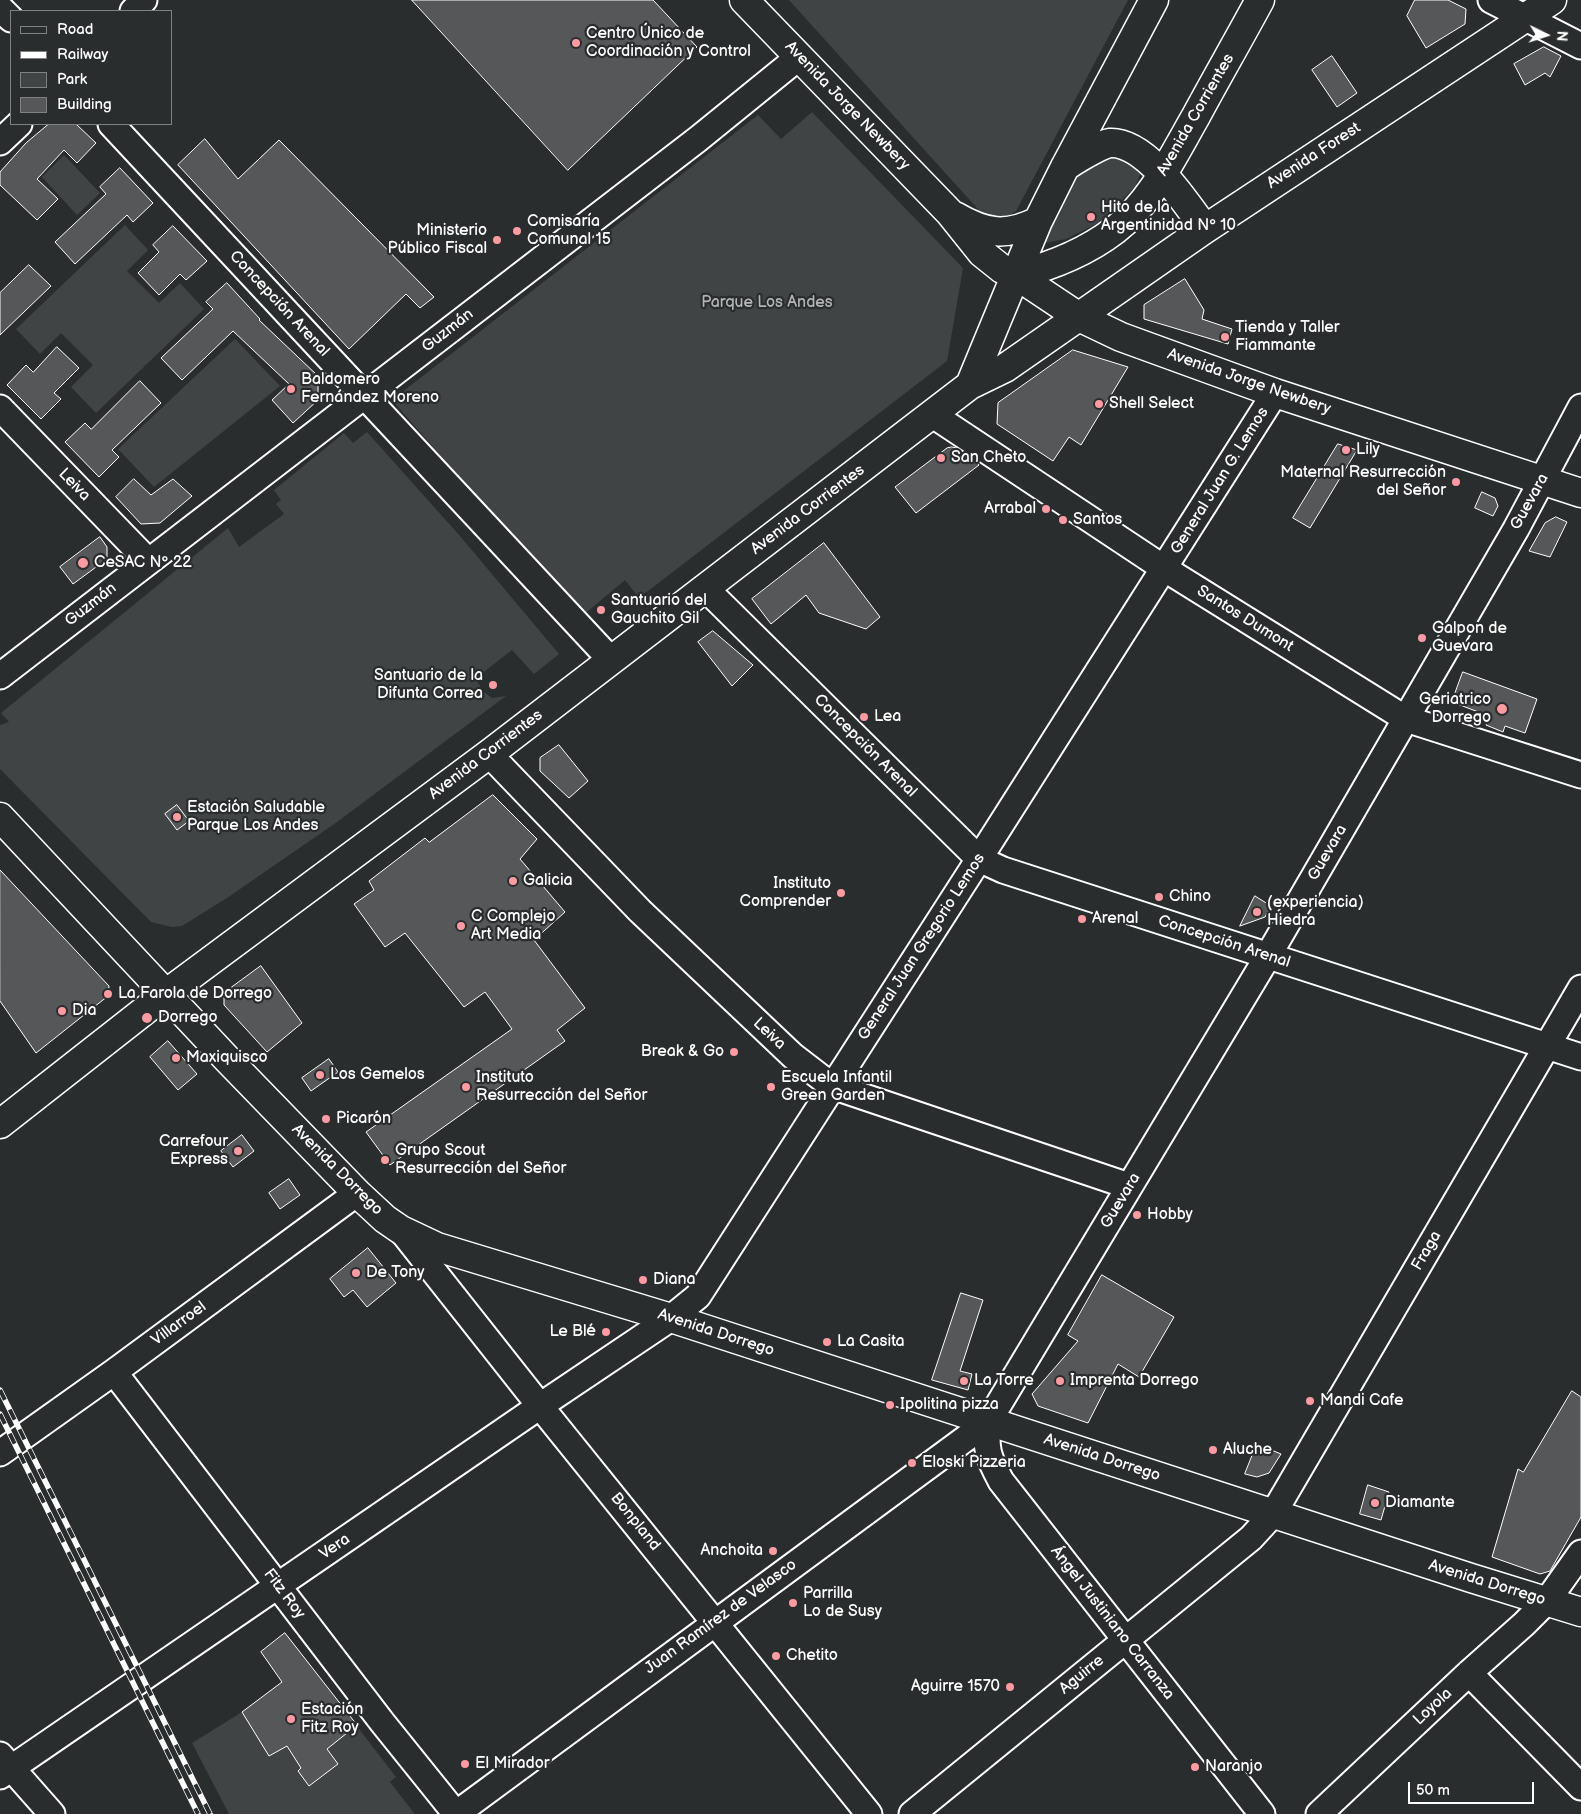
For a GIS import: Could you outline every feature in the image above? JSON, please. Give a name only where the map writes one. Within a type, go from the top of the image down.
[{"type":"main road","name":"Avenida Jorge Newbery","points":[[744,0],[950,213],[982,253],[1002,269],[1016,275],[1079,316],[1121,337],[1275,393],[1581,493]]},
{"type":"main road","name":"Avenida Corrientes","points":[[970,385],[1038,222],[1065,166],[1154,0]]},
{"type":"main road","name":"Avenida Corrientes","points":[[1016,275],[1057,264],[1096,243],[1116,229],[1131,214],[1163,175],[1260,0]]},
{"type":"main road","name":"Avenida Forest","points":[[1079,316],[1205,229],[1552,0]]},
{"type":"main road","points":[[1065,166],[1108,143],[1136,150],[1147,158],[1163,175],[1205,229]]},
{"type":"main road","name":"Avenida Jorge Newbery","points":[[950,213],[991,232],[1024,229],[1038,222]]},
{"type":"main road","name":"Avenida Corrientes","points":[[0,1124],[167,993],[489,754],[970,385],[1004,368],[1079,316]]},
{"type":"main road","name":"Avenida Dorrego","points":[[0,817],[227,1059],[357,1193],[385,1219],[401,1230],[438,1247],[671,1318],[988,1422],[1581,1612]]},
{"type":"street","points":[[134,10],[144,0]]},
{"type":"street","points":[[1491,0],[1581,46]]},
{"type":"street","points":[[0,8],[10,18]]},
{"type":"street","name":"Guzmán","points":[[0,676],[698,139],[799,57]]},
{"type":"street","points":[[0,142],[18,125]]},
{"type":"street","name":"Concepción Arenal","points":[[111,125],[611,660]]},
{"type":"street","name":"General Juan G. Lemos","points":[[1165,569],[1275,393]]},
{"type":"street","name":"Guevara","points":[[988,1422],[1268,956],[1406,719],[1542,480],[1581,407]]},
{"type":"street","name":"Leiva","points":[[0,408],[148,561]]},
{"type":"street","name":"Santos Dumont","points":[[933,415],[1165,569],[1406,719],[1581,775]]},
{"type":"street","name":"General Juan Gregorio Lemos","points":[[671,1318],[698,1296],[1165,569]]},
{"type":"street","name":"Concepción Arenal","points":[[705,588],[979,860],[1003,870],[1581,1057]]},
{"type":"street","name":"Leiva","points":[[489,754],[640,911],[793,1056],[832,1086],[1130,1186]]},
{"type":"street","name":"Fraga","points":[[1273,1514],[1581,988]]},
{"type":"street","name":"Villarroel","points":[[0,1453],[114,1372],[357,1193]]},
{"type":"street","name":"Bonpland","points":[[401,1230],[540,1406],[716,1621],[870,1814]]},
{"type":"street","name":"Vera","points":[[4,1767],[278,1586],[671,1318]]},
{"type":"street","name":"Fitz Roy","points":[[114,1372],[382,1722],[456,1814]]},
{"type":"street","name":"Juan Ramírez de Velasco","points":[[456,1814],[988,1422]]},
{"type":"street","name":"Ángel Justiniano Carranza","points":[[988,1422],[986,1442],[990,1460],[1001,1480],[1262,1814]]},
{"type":"street","name":"Aguirre","points":[[912,1814],[1251,1538],[1273,1514]]},
{"type":"street","name":"Loyola","points":[[1319,1814],[1524,1624],[1547,1601],[1581,1553]]},
{"type":"street","points":[[1469,1673],[1581,1787]]},
{"type":"street","points":[[4,1767],[52,1814]]},
{"type":"green space","points":[[789,0],[1128,0],[1016,211],[1003,219],[986,218]]},
{"type":"green space","name":"Parque Los Andes","points":[[812,112],[963,268],[947,361],[639,598],[625,580],[581,617],[392,400],[758,115],[781,139]]},
{"type":"green space","points":[[1110,153],[1136,164],[1141,172],[1135,187],[1098,223],[1066,239],[1045,243],[1046,232],[1052,218],[1077,177],[1087,165]]},
{"type":"green space","points":[[64,155],[100,193],[77,215],[42,177]]},
{"type":"green space","points":[[125,225],[148,250],[127,271],[159,303],[180,283],[204,309],[96,413],[71,387],[93,365],[61,333],[40,354],[16,329]]},
{"type":"green space","points":[[235,339],[280,386],[154,487],[118,449]]},
{"type":"green space","points":[[367,432],[460,536],[559,654],[534,674],[512,650],[485,671],[478,683],[484,692],[492,698],[506,696],[337,822],[227,898],[182,926],[172,927],[151,922],[0,769],[0,725],[9,722],[1,713],[228,528],[239,547],[284,514],[276,504],[281,500],[274,490],[344,433],[353,443]]},
{"type":"green space","name":"Estación Fitz Roy","points":[[285,1633],[396,1777],[390,1782],[413,1814],[229,1814],[192,1743],[242,1712],[282,1682],[261,1652]]},
{"type":"building","points":[[412,0],[653,0],[697,47],[568,170]]},
{"type":"building","points":[[1415,0],[1448,0],[1466,9],[1465,24],[1426,48],[1407,16]]},
{"type":"building","points":[[1544,47],[1561,56],[1550,77],[1545,73],[1525,85],[1514,64]]},
{"type":"building","points":[[1332,56],[1357,93],[1337,107],[1312,70]]},
{"type":"building","points":[[48,125],[77,125],[96,143],[77,163],[64,150],[37,179],[58,199],[37,220],[0,185],[0,172],[26,143]]},
{"type":"building","points":[[205,139],[238,179],[279,140],[434,297],[420,308],[406,294],[349,349],[178,165]]},
{"type":"building","points":[[120,168],[153,203],[133,222],[127,215],[75,264],[55,242],[106,194],[100,187]]},
{"type":"building","points":[[173,226],[207,261],[186,280],[180,274],[159,295],[138,273],[159,252],[153,245]]},
{"type":"building","points":[[29,265],[51,286],[0,335],[0,293]]},
{"type":"building","points":[[1185,279],[1204,310],[1202,319],[1232,329],[1228,344],[1144,319],[1144,305]]},
{"type":"building","points":[[227,283],[259,320],[318,376],[318,400],[293,423],[272,400],[289,384],[233,331],[182,380],[161,358],[213,309],[206,302]]},
{"type":"building","points":[[57,347],[79,368],[54,393],[61,399],[41,419],[7,385],[26,365],[33,372]]},
{"type":"building","points":[[1073,350],[1128,367],[1081,445],[1069,437],[1053,461],[997,424],[998,403]]},
{"type":"building","points":[[140,381],[161,403],[112,450],[119,457],[99,477],[65,442],[85,423],[91,429]]},
{"type":"building","points":[[1338,444],[1357,450],[1310,528],[1293,518]]},
{"type":"building","points":[[947,448],[957,448],[979,465],[916,513],[895,487]]},
{"type":"building","points":[[134,479],[151,495],[173,479],[192,496],[160,523],[141,524],[116,497]]},
{"type":"building","points":[[1482,492],[1495,498],[1498,506],[1493,516],[1475,508]]},
{"type":"building","points":[[1556,517],[1567,522],[1550,557],[1529,551],[1545,523]]},
{"type":"building","name":"CeSAC Nº 22","points":[[100,537],[107,547],[107,559],[73,584],[60,567]]},
{"type":"building","points":[[824,543],[880,617],[866,629],[819,613],[806,595],[771,624],[752,599]]},
{"type":"building","points":[[713,631],[753,665],[732,686],[698,642]]},
{"type":"building","name":"Geriatrico Dorrego","points":[[1463,672],[1537,699],[1525,733],[1505,726],[1503,732],[1486,725],[1489,716],[1452,702]]},
{"type":"building","points":[[559,745],[588,781],[569,798],[540,771],[540,758]]},
{"type":"building","points":[[493,795],[537,839],[520,859],[565,912],[534,940],[585,1008],[557,1030],[565,1041],[390,1165],[366,1132],[512,1029],[485,992],[464,1007],[405,933],[385,947],[354,904],[374,890],[369,881],[425,838],[429,842]]},
{"type":"building","name":"Estación Saludable Parque Los Andes","points":[[177,805],[189,821],[177,830],[165,814]]},
{"type":"building","points":[[0,870],[109,986],[108,996],[36,1053],[0,1001]]},
{"type":"building","name":"(experiencia) Hiedra","points":[[1255,896],[1271,906],[1265,917],[1240,926]]},
{"type":"building","points":[[261,966],[302,1023],[267,1052],[224,1005],[224,993]]},
{"type":"building","points":[[168,1041],[197,1074],[178,1090],[150,1057]]},
{"type":"building","name":"Los Gemelos","points":[[329,1059],[338,1072],[311,1091],[302,1078]]},
{"type":"building","name":"Carrefour Express","points":[[242,1135],[254,1151],[233,1167],[221,1151]]},
{"type":"building","points":[[289,1179],[300,1195],[280,1209],[269,1193]]},
{"type":"building","points":[[368,1248],[396,1283],[367,1307],[353,1290],[344,1297],[330,1279]]},
{"type":"building","points":[[1102,1275],[1174,1317],[1139,1377],[1118,1364],[1088,1423],[1038,1406],[1032,1394],[1078,1341],[1068,1335]]},
{"type":"building","points":[[961,1293],[983,1300],[960,1371],[972,1374],[968,1390],[932,1380]]},
{"type":"building","points":[[1572,1391],[1581,1397],[1581,1517],[1550,1571],[1540,1574],[1492,1557],[1518,1469],[1523,1472]]},
{"type":"building","points":[[1257,1444],[1281,1454],[1269,1473],[1257,1477],[1245,1474]]},
{"type":"building","name":"Diamante","points":[[1368,1485],[1389,1492],[1381,1520],[1360,1514]]},
{"type":"building","points":[[285,1633],[357,1725],[327,1749],[338,1764],[309,1786],[298,1771],[301,1768],[287,1746],[269,1756],[242,1712],[282,1682],[261,1652]]},
{"type":"railway","points":[[0,1390],[210,1814]]},
{"type":"railway","points":[[0,1414],[198,1814]]},
{"type":"place","name":"Centro Único de Coordinación y Control","points":[[576,43]]},
{"type":"place","name":"Hito de la Argentinidad Nº 10","points":[[1091,217]]},
{"type":"place","name":"Comisaría Comunal 15","points":[[517,231]]},
{"type":"place","name":"Ministerio Público Fiscal","points":[[497,240]]},
{"type":"place","name":"Tienda y Taller Fiammante","points":[[1225,337]]},
{"type":"place","name":"Baldomero Fernández Moreno","points":[[291,389]]},
{"type":"place","name":"Shell Select","points":[[1099,404]]},
{"type":"place","name":"Lily","points":[[1346,450]]},
{"type":"place","name":"San Cheto","points":[[941,458]]},
{"type":"place","name":"Maternal Resurrección del Señor","points":[[1456,482]]},
{"type":"place","name":"Arrabal","points":[[1046,509]]},
{"type":"place","name":"Santos","points":[[1063,520]]},
{"type":"place","name":"CeSAC Nº 22","points":[[83,563]]},
{"type":"place","name":"Santuario del Gauchito Gil","points":[[601,610]]},
{"type":"place","name":"Galpon de Guevara","points":[[1422,638]]},
{"type":"place","name":"Santuario de la Difunta Correa","points":[[493,685]]},
{"type":"place","name":"Geriatrico Dorrego","points":[[1502,709]]},
{"type":"place","name":"Lea","points":[[864,717]]},
{"type":"place","name":"Estación Saludable Parque Los Andes","points":[[177,817]]},
{"type":"place","name":"Galicia","points":[[513,881]]},
{"type":"place","name":"Instituto Comprender","points":[[841,893]]},
{"type":"place","name":"Chino","points":[[1159,897]]},
{"type":"place","name":"(experiencia) Hiedra","points":[[1257,912]]},
{"type":"place","name":"Arenal","points":[[1082,919]]},
{"type":"place","name":"C Complejo Art Media","points":[[461,926]]},
{"type":"place","name":"La Farola de Dorrego","points":[[108,994]]},
{"type":"place","name":"Dia","points":[[62,1011]]},
{"type":"place","name":"Dorrego","points":[[147,1018]]},
{"type":"place","name":"Break & Go","points":[[734,1052]]},
{"type":"place","name":"Maxiquisco","points":[[176,1058]]},
{"type":"place","name":"Los Gemelos","points":[[320,1075]]},
{"type":"place","name":"Instituto Resurrección del Señor","points":[[466,1087]]},
{"type":"place","name":"Escuela Infantil Green Garden","points":[[771,1087]]},
{"type":"place","name":"Picarón","points":[[326,1119]]},
{"type":"place","name":"Carrefour Express","points":[[238,1151]]},
{"type":"place","name":"Grupo Scout Resurrección del Señor","points":[[385,1160]]},
{"type":"place","name":"Hobby","points":[[1137,1215]]},
{"type":"place","name":"De Tony","points":[[356,1273]]},
{"type":"place","name":"Diana","points":[[643,1280]]},
{"type":"place","name":"Le Blé","points":[[606,1332]]},
{"type":"place","name":"La Casita","points":[[827,1342]]},
{"type":"place","name":"La Torre","points":[[964,1381]]},
{"type":"place","name":"Imprenta Dorrego","points":[[1060,1381]]},
{"type":"place","name":"Mandi Cafe","points":[[1310,1401]]},
{"type":"place","name":"Ipolitina pizza","points":[[890,1405]]},
{"type":"place","name":"Aluche","points":[[1213,1450]]},
{"type":"place","name":"Eloski Pizzeria","points":[[912,1463]]},
{"type":"place","name":"Diamante","points":[[1375,1503]]},
{"type":"place","name":"Anchoita","points":[[773,1551]]},
{"type":"place","name":"Parrilla Lo de Susy","points":[[793,1603]]},
{"type":"place","name":"Chetito","points":[[776,1656]]},
{"type":"place","name":"Aguirre 1570","points":[[1010,1687]]},
{"type":"place","name":"Estación Fitz Roy","points":[[291,1719]]},
{"type":"place","name":"El Mirador","points":[[465,1764]]},
{"type":"place","name":"Naranjo","points":[[1195,1767]]}]
